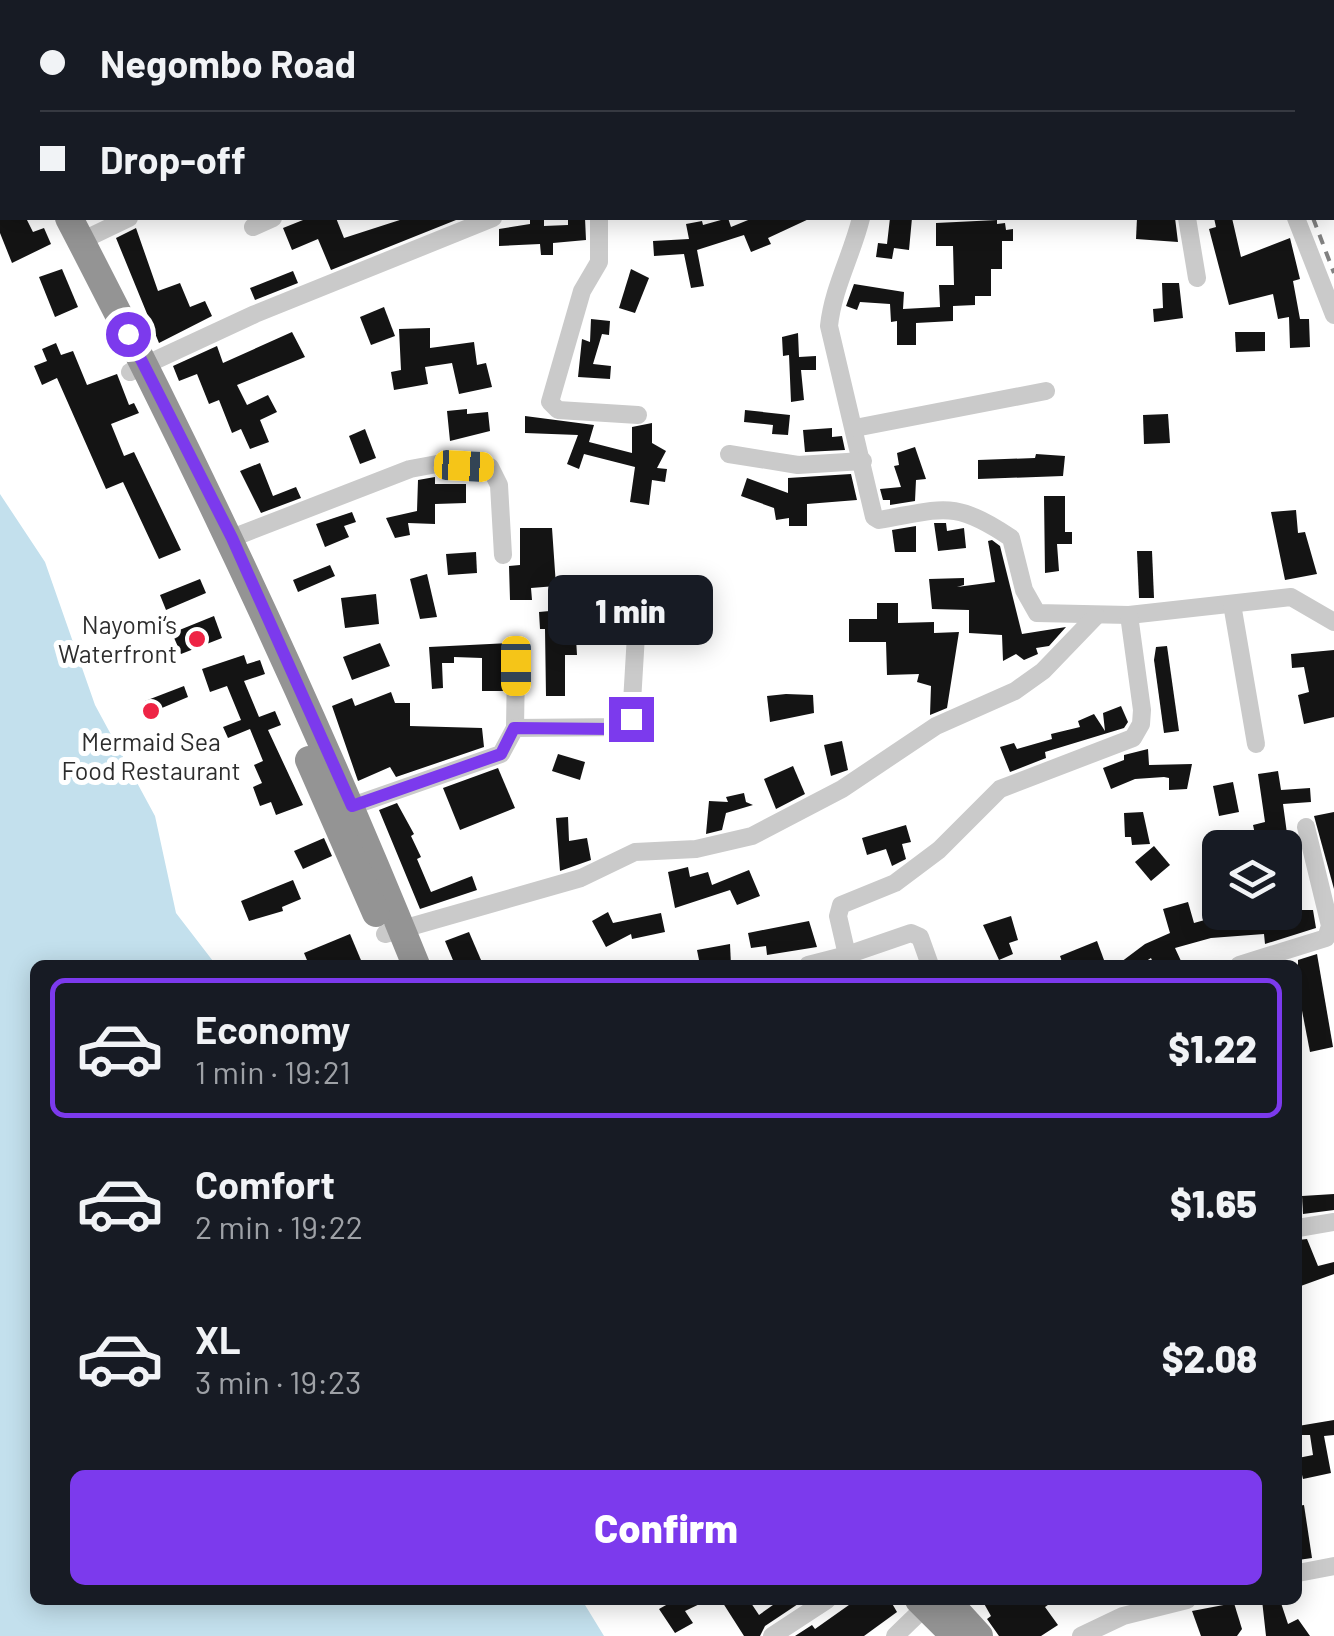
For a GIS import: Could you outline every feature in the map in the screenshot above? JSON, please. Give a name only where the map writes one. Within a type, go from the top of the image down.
[{"type":"highway","points":[[53,220],[232,538],[352,806],[393,930],[397,960]]},
{"type":"highway","points":[[75,229],[393,930],[413,960]]},
{"type":"highway","points":[[932,1605],[955,1636]]},
{"type":"highway","points":[[934,1605],[980,1636]]},
{"type":"street","points":[[75,229],[118,220]]},
{"type":"street","points":[[253,227],[268,220]]},
{"type":"street","points":[[137,368],[254,314],[489,220]]},
{"type":"street","points":[[599,220],[598,262],[576,310],[550,402],[558,410],[638,415]]},
{"type":"street","points":[[861,220],[853,253],[832,298],[829,326],[874,516],[879,520],[959,508],[980,517],[1011,538],[1024,590],[1037,613],[1129,615],[1291,597],[1334,622]]},
{"type":"street","points":[[1187,220],[1198,278]]},
{"type":"street","points":[[1297,220],[1334,316]]},
{"type":"street","points":[[855,428],[1046,391]]},
{"type":"street","points":[[729,454],[798,465],[864,461]]},
{"type":"street","points":[[232,538],[410,469],[437,464],[490,467],[499,485],[503,555]]},
{"type":"street","points":[[1232,604],[1256,744]]},
{"type":"street","points":[[848,955],[838,916],[842,905],[910,872],[939,850],[1000,789],[1133,738],[1141,724],[1142,710],[1129,615]]},
{"type":"street","points":[[393,930],[581,878],[635,852],[696,849],[752,836],[842,789],[936,726],[1015,692],[1044,671],[1096,616]]},
{"type":"street","points":[[514,728],[624,727],[631,719],[637,618]]},
{"type":"street","points":[[352,806],[501,754],[514,728],[516,666]]},
{"type":"street","points":[[1255,960],[1326,938],[1330,926],[1306,827]]},
{"type":"street","points":[[828,960],[911,933],[920,936],[928,960]]},
{"type":"street","points":[[1302,1227],[1334,1222]]},
{"type":"street","points":[[1302,1572],[1334,1566]]},
{"type":"street","points":[[772,1636],[820,1605]]},
{"type":"street","points":[[895,1636],[927,1605]]},
{"type":"street","points":[[1081,1636],[1121,1608]]},
{"type":"water","points":[[0,494],[45,562],[95,705],[155,816],[176,913],[212,960],[30,960],[30,1605],[585,1605],[604,1636],[0,1636]]},
{"type":"building","points":[[0,220],[27,220],[33,232],[44,228],[51,244],[12,263],[0,233]]},
{"type":"building","points":[[303,220],[337,220],[344,238],[400,220],[456,220],[331,270],[318,239],[292,250],[283,228]]},
{"type":"building","points":[[530,220],[544,220],[544,226],[585,220],[586,240],[553,243],[553,255],[541,255],[540,244],[499,246],[499,229],[530,224]]},
{"type":"building","points":[[721,220],[729,220],[731,227],[748,220],[807,220],[768,238],[771,244],[751,252],[744,235],[697,250],[704,286],[691,288],[684,254],[654,256],[653,241],[689,239],[686,224],[702,221],[703,225]]},
{"type":"building","points":[[890,220],[912,220],[909,250],[894,248],[892,259],[876,257],[878,243],[887,244]]},
{"type":"building","points":[[997,220],[997,224],[1005,223],[1006,230],[1013,229],[1013,241],[1002,241],[1002,269],[991,269],[991,296],[975,296],[975,305],[953,306],[953,321],[916,323],[916,345],[897,345],[897,321],[891,322],[890,304],[860,302],[857,310],[846,306],[854,284],[904,292],[903,309],[940,307],[939,285],[954,285],[953,246],[936,246],[936,223]]},
{"type":"building","points":[[1137,220],[1175,220],[1178,242],[1136,239]]},
{"type":"building","points":[[1214,220],[1232,220],[1241,257],[1290,238],[1300,279],[1293,281],[1300,319],[1309,319],[1310,347],[1290,348],[1289,317],[1278,319],[1273,294],[1229,305],[1209,229],[1216,227]]},
{"type":"building","points":[[136,228],[158,291],[180,283],[190,307],[205,301],[212,316],[159,343],[116,238]]},
{"type":"building","points":[[62,269],[78,307],[55,317],[39,277]]},
{"type":"building","points":[[631,269],[649,278],[635,313],[619,308]]},
{"type":"building","points":[[293,271],[298,283],[255,300],[250,288]]},
{"type":"building","points":[[1162,283],[1179,283],[1183,318],[1154,322],[1153,309],[1163,308]]},
{"type":"building","points":[[384,307],[395,336],[371,345],[360,317]]},
{"type":"building","points":[[591,319],[610,321],[609,335],[602,334],[593,364],[611,366],[610,379],[578,377],[582,339],[590,342]]},
{"type":"building","points":[[430,328],[430,348],[474,342],[477,365],[486,363],[492,387],[459,394],[452,363],[425,367],[428,384],[394,390],[391,372],[401,370],[399,329]]},
{"type":"building","points":[[292,332],[305,357],[237,385],[247,405],[268,395],[277,412],[260,420],[269,442],[250,449],[241,429],[232,433],[219,400],[209,404],[197,374],[179,381],[173,366],[217,346],[223,363]]},
{"type":"building","points":[[1235,332],[1265,332],[1265,351],[1236,352]]},
{"type":"building","points":[[798,333],[799,357],[816,356],[816,370],[801,370],[804,400],[791,402],[789,355],[783,356],[782,337]]},
{"type":"building","points":[[56,343],[61,355],[73,351],[87,385],[117,374],[129,405],[134,403],[139,413],[111,424],[124,456],[134,452],[181,550],[159,559],[123,482],[106,489],[57,378],[42,385],[34,366],[47,361],[42,349]]},
{"type":"building","points":[[467,409],[467,414],[488,412],[490,431],[450,441],[447,411]]},
{"type":"building","points":[[745,410],[790,415],[788,435],[772,434],[773,425],[744,422]]},
{"type":"building","points":[[1168,414],[1170,443],[1144,444],[1143,415]]},
{"type":"building","points":[[525,416],[594,425],[589,442],[632,453],[632,427],[652,423],[652,443],[666,451],[657,468],[667,469],[665,482],[652,480],[649,505],[630,502],[635,467],[584,454],[579,469],[567,464],[578,435],[525,433]]},
{"type":"building","points":[[832,428],[832,437],[842,436],[845,450],[805,452],[803,430]]},
{"type":"building","points":[[365,429],[376,458],[360,464],[349,436]]},
{"type":"building","points":[[915,447],[926,479],[916,480],[915,501],[890,505],[890,500],[883,500],[880,489],[901,487],[894,466],[899,465],[897,453]]},
{"type":"building","points":[[1036,454],[1065,456],[1063,476],[978,479],[978,460],[1035,458]]},
{"type":"building","points":[[260,463],[273,496],[296,487],[301,498],[261,513],[240,471]]},
{"type":"building","points":[[851,474],[857,500],[807,504],[807,526],[789,526],[789,518],[776,520],[774,508],[741,496],[747,478],[788,493],[788,478]]},
{"type":"building","points":[[435,477],[435,484],[466,484],[466,503],[435,504],[435,524],[408,523],[410,535],[395,538],[386,518],[417,511],[418,480]]},
{"type":"building","points":[[1044,496],[1065,496],[1065,532],[1072,532],[1072,544],[1057,544],[1059,571],[1045,573]]},
{"type":"building","points":[[1296,510],[1298,533],[1305,532],[1317,574],[1285,580],[1271,512]]},
{"type":"building","points":[[352,512],[356,522],[344,526],[349,537],[325,547],[316,524]]},
{"type":"building","points":[[934,523],[946,523],[947,531],[964,528],[966,548],[938,551]]},
{"type":"building","points":[[916,526],[916,552],[895,552],[892,530]]},
{"type":"building","points":[[520,528],[552,528],[556,586],[531,588],[532,600],[510,600],[509,566],[520,565]]},
{"type":"building","points":[[988,541],[1000,546],[1022,634],[1066,627],[1049,646],[1036,648],[1038,654],[1024,660],[1016,654],[1003,661],[1002,635],[969,633],[969,610],[932,609],[929,579],[964,578],[964,585],[957,587],[995,582]]},
{"type":"building","points":[[1137,551],[1152,551],[1154,598],[1139,598]]},
{"type":"building","points":[[476,552],[477,573],[448,575],[446,554]]},
{"type":"building","points":[[330,565],[335,576],[298,592],[293,580]]},
{"type":"building","points":[[427,574],[437,617],[420,619],[410,579]]},
{"type":"building","points":[[200,579],[206,593],[166,610],[160,595]]},
{"type":"building","points":[[376,594],[379,624],[345,628],[341,598]]},
{"type":"building","points":[[877,603],[898,603],[898,623],[934,622],[934,633],[959,632],[947,708],[930,715],[931,686],[917,682],[919,674],[887,675],[886,642],[849,642],[849,619],[877,619]]},
{"type":"building","points":[[560,610],[563,638],[576,638],[577,655],[565,655],[565,696],[546,696],[545,629],[540,629],[539,612]]},
{"type":"building","points":[[214,616],[222,638],[181,654],[172,633]]},
{"type":"building","points":[[380,643],[390,666],[352,680],[343,657]]},
{"type":"building","points":[[511,643],[511,654],[504,664],[503,691],[482,691],[482,658],[454,657],[454,663],[442,663],[443,688],[432,689],[429,647]]},
{"type":"building","points":[[1167,646],[1179,731],[1164,733],[1154,660],[1156,647]]},
{"type":"building","points":[[1334,650],[1334,717],[1304,724],[1298,695],[1309,692],[1304,667],[1292,668],[1291,654]]},
{"type":"building","points":[[244,655],[247,664],[260,660],[265,674],[244,681],[259,717],[275,711],[281,725],[268,730],[303,805],[276,815],[271,802],[260,806],[253,787],[262,783],[254,765],[263,761],[250,729],[228,738],[223,727],[241,720],[227,686],[210,692],[202,669]]},
{"type":"building","points":[[184,686],[188,697],[150,713],[145,701]]},
{"type":"building","points":[[391,692],[395,703],[410,703],[410,726],[482,728],[484,747],[396,777],[390,767],[358,781],[332,706],[352,698],[355,706]]},
{"type":"building","points":[[813,695],[814,713],[770,722],[767,696]]},
{"type":"building","points":[[1121,706],[1128,722],[1124,728],[1045,752],[1046,758],[1010,772],[1000,747],[1014,743],[1017,749],[1052,739],[1051,734],[1080,727],[1078,721],[1094,714],[1105,731],[1103,713]]},
{"type":"building","points":[[842,741],[848,770],[831,776],[824,745]]},
{"type":"building","points":[[1148,749],[1149,765],[1192,764],[1187,789],[1169,790],[1169,778],[1164,777],[1135,779],[1111,789],[1103,768],[1124,760],[1124,755]]},
{"type":"building","points":[[558,754],[585,762],[580,780],[552,771]]},
{"type":"building","points":[[793,766],[805,794],[776,809],[764,779]]},
{"type":"building","points":[[498,768],[515,808],[460,830],[443,788]]},
{"type":"building","points":[[1278,771],[1281,790],[1310,788],[1311,802],[1283,804],[1287,830],[1254,830],[1253,825],[1265,822],[1258,774]]},
{"type":"building","points":[[1233,782],[1239,812],[1219,816],[1213,786]]},
{"type":"building","points":[[744,793],[746,802],[753,805],[726,813],[722,830],[706,834],[709,801],[728,802],[726,797]]},
{"type":"building","points":[[397,803],[414,834],[411,836],[421,857],[417,859],[431,892],[472,876],[477,890],[420,909],[379,810]]},
{"type":"building","points":[[1143,812],[1150,844],[1132,845],[1131,837],[1125,837],[1124,813]]},
{"type":"building","points":[[1334,812],[1334,889],[1314,816]]},
{"type":"building","points":[[568,817],[569,841],[587,838],[591,860],[560,871],[556,818]]},
{"type":"building","points":[[906,825],[911,842],[902,844],[906,859],[892,866],[886,849],[867,855],[862,838]]},
{"type":"building","points":[[324,838],[332,856],[303,869],[294,851]]},
{"type":"building","points":[[1154,846],[1170,865],[1151,881],[1135,862]]},
{"type":"building","points":[[688,867],[690,877],[708,872],[712,885],[749,870],[760,896],[737,905],[730,890],[675,908],[668,872]]},
{"type":"building","points":[[293,880],[301,899],[282,907],[283,911],[249,921],[241,901]]},
{"type":"building","points":[[1188,902],[1194,923],[1202,921],[1202,930],[1302,930],[1302,910],[1313,910],[1316,928],[1265,944],[1264,934],[1211,938],[1175,948],[1181,960],[1124,960],[1145,944],[1170,933],[1163,909]]},
{"type":"building","points":[[608,912],[613,923],[661,913],[665,932],[632,939],[631,934],[606,947],[592,921]]},
{"type":"building","points":[[1011,916],[1018,940],[1009,943],[1013,954],[999,960],[983,925]]},
{"type":"building","points":[[809,921],[817,947],[767,955],[766,946],[751,948],[748,933]]},
{"type":"building","points":[[469,932],[481,960],[453,960],[445,941]]},
{"type":"building","points":[[350,934],[361,960],[307,960],[304,953]]},
{"type":"building","points":[[1097,941],[1104,960],[1061,960],[1060,956]]},
{"type":"building","points":[[730,944],[731,960],[699,960],[697,950]]},
{"type":"building","points":[[1317,954],[1333,1047],[1310,1052],[1302,1011],[1302,960],[1298,960]]},
{"type":"building","points":[[1334,1194],[1334,1210],[1303,1214],[1302,1196]]},
{"type":"building","points":[[1307,1239],[1318,1266],[1334,1262],[1334,1274],[1302,1286],[1302,1240]]},
{"type":"building","points":[[1334,1420],[1334,1435],[1324,1436],[1331,1473],[1303,1479],[1302,1457],[1313,1455],[1310,1435],[1302,1435],[1302,1425]]},
{"type":"building","points":[[1302,1505],[1312,1558],[1302,1559]]},
{"type":"building","points":[[666,1605],[698,1605],[685,1611],[693,1623],[675,1633],[659,1609]]},
{"type":"building","points":[[724,1605],[752,1605],[759,1615],[773,1605],[796,1605],[765,1626],[760,1636],[744,1636]]},
{"type":"building","points":[[849,1605],[893,1605],[897,1612],[864,1636],[795,1636],[812,1625],[815,1629]]},
{"type":"building","points":[[985,1605],[1048,1605],[1045,1607],[1058,1625],[1041,1636],[999,1636],[987,1619],[991,1616]]},
{"type":"building","points":[[1235,1605],[1242,1629],[1237,1636],[1201,1636],[1192,1611]]},
{"type":"building","points":[[1263,1605],[1282,1605],[1288,1624],[1298,1619],[1310,1636],[1266,1636]]},
{"type":"railway","points":[[1314,220],[1334,273]]},
{"type":"place","name":"Nayomi‘s Waterfront","points":[[197,639]]},
{"type":"place","name":"Mermaid Sea Food Restaurant","points":[[151,711]]},
{"type":"route","points":[[128,334],[232,538],[323,749],[352,806],[501,754],[514,728],[614,729],[624,727],[631,719]]}]
